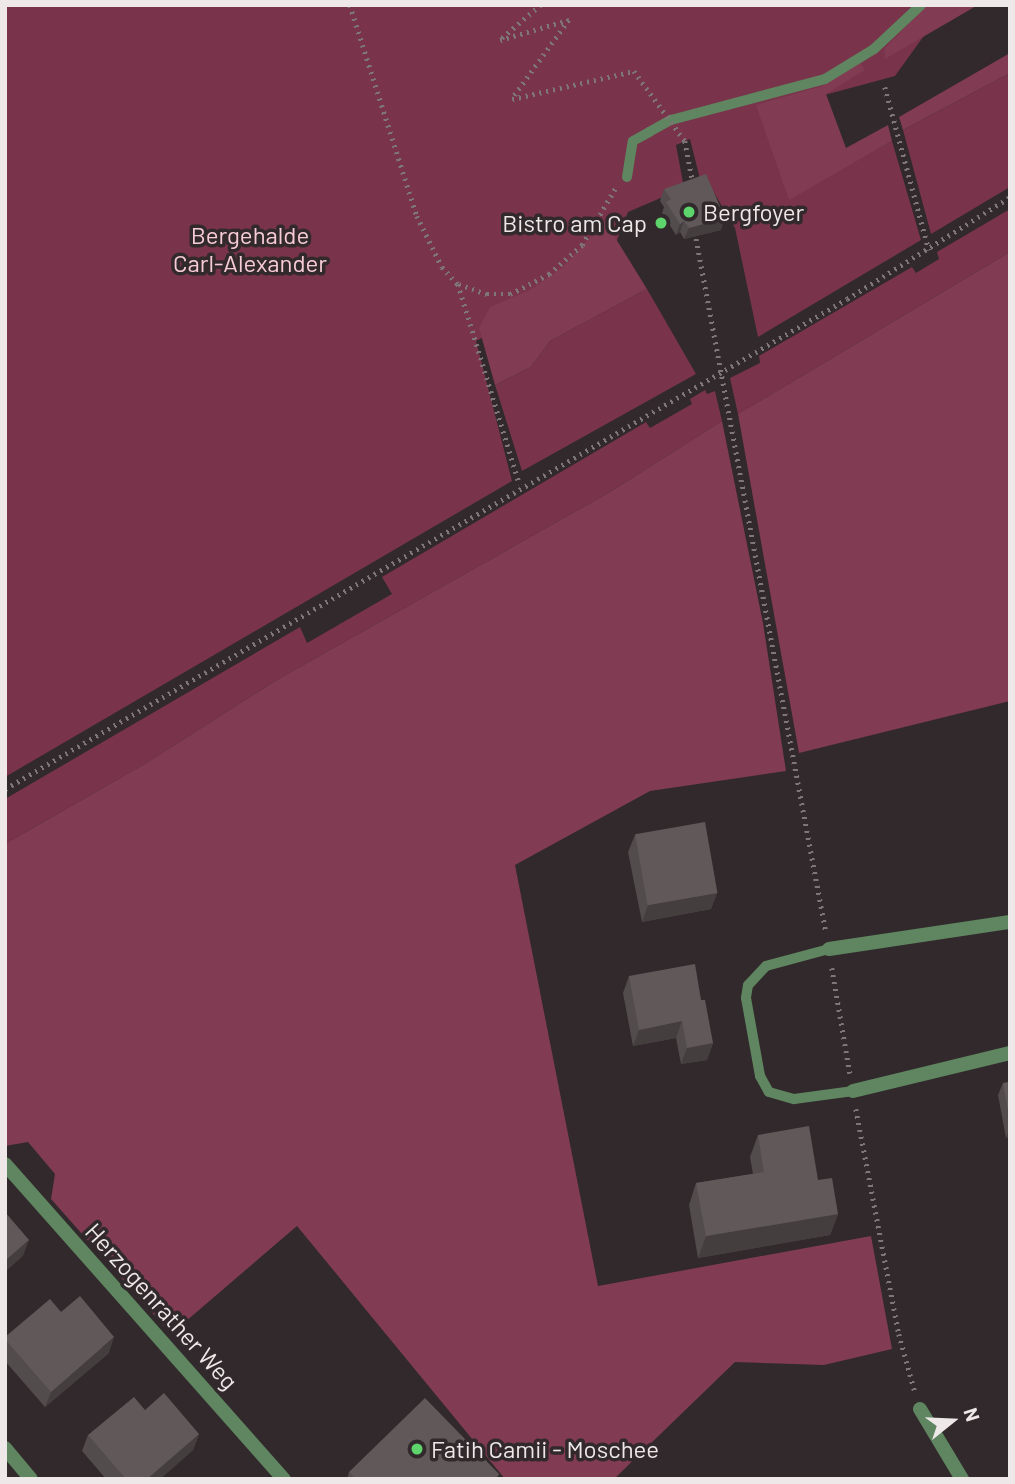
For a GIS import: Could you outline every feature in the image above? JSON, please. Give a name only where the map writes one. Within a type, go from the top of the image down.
[{"type":"street","points":[[827,942],[1010,922]]},
{"type":"street","points":[[852,1084],[1010,1053]]},
{"type":"street","name":"Herzogenrather Weg","points":[[5,1164],[284,1479]]},
{"type":"street","points":[[920,1409],[961,1479]]},
{"type":"street","points":[[5,1448],[31,1479]]},
{"type":"lane","points":[[627,177],[633,141],[671,120],[825,79],[874,49],[921,5]]},
{"type":"lane","points":[[827,942],[766,966],[748,985],[746,999],[760,1076],[769,1092],[794,1099],[852,1084]]},
{"type":"path","points":[[350,5],[417,216],[442,267],[458,284],[520,485]]},
{"type":"path","points":[[541,5],[500,40],[569,20],[512,99],[634,71],[685,141],[694,189]]},
{"type":"path","points":[[885,88],[929,250]]},
{"type":"path","points":[[458,284],[487,294],[510,294],[549,274],[582,245],[610,192],[627,177]]},
{"type":"path","points":[[5,789],[520,485],[929,250],[1010,197]]},
{"type":"path","points":[[1003,201],[1010,204]]},
{"type":"path","points":[[694,226],[827,942]]},
{"type":"path","points":[[832,965],[852,1084]]},
{"type":"path","points":[[856,1107],[899,1334],[920,1409]]},
{"type":"green space","name":"Bergehalde Carl-Alexander","points":[[5,5],[946,5],[895,76],[765,111],[789,199],[892,141],[921,240],[758,337],[735,228],[707,181],[700,179],[690,139],[676,145],[684,188],[628,212],[614,248],[533,311],[476,341],[512,481],[5,777]]},
{"type":"green space","points":[[1010,73],[1010,187],[931,234],[903,130]]},
{"type":"green space","points":[[1010,209],[1010,252],[738,414],[730,378],[760,363],[759,356],[912,267],[916,273],[939,259],[937,252]]},
{"type":"green space","points":[[647,289],[696,374],[522,471],[495,385],[531,367],[550,341]]},
{"type":"green space","points":[[705,390],[707,394],[715,391],[722,421],[610,492],[275,681],[148,762],[5,844],[5,799],[300,627],[307,643],[392,594],[382,577],[646,422],[650,428],[692,404],[690,399]]},
{"type":"shaded area","points":[[927,5],[978,5],[885,59],[885,48]]},
{"type":"shaded area","points":[[1010,53],[1010,73],[903,130],[899,117]]},
{"type":"shaded area","points":[[860,63],[865,70],[826,94],[846,148],[888,125],[892,141],[789,200],[756,105],[822,86]]},
{"type":"shaded area","points":[[605,221],[647,289],[550,341],[531,367],[495,385],[479,328],[490,307],[530,290],[563,267]]},
{"type":"shaded area","points":[[1010,252],[1010,701],[799,753],[738,414]]},
{"type":"shaded area","points":[[722,421],[763,623],[786,771],[650,791],[515,865],[598,1286],[871,1236],[892,1349],[824,1365],[735,1362],[614,1479],[505,1479],[297,1226],[171,1334],[51,1199],[55,1174],[28,1142],[5,1146],[5,844],[148,762],[275,681],[610,492]]},
{"type":"building","name":"Bergfoyer","points":[[706,174],[725,218],[689,228],[684,221],[680,224],[666,202],[671,199],[664,189]]},
{"type":"building","points":[[705,822],[718,893],[648,905],[635,834]]},
{"type":"building","points":[[695,964],[701,1000],[705,1000],[713,1043],[687,1048],[682,1021],[639,1030],[629,976]]},
{"type":"building","points":[[1010,1082],[1010,1122],[1003,1083]]},
{"type":"building","points":[[809,1126],[818,1180],[832,1178],[838,1214],[706,1236],[696,1183],[764,1172],[758,1135]]},
{"type":"building","points":[[5,1212],[29,1240],[5,1261]]},
{"type":"building","points":[[80,1296],[114,1337],[51,1392],[5,1337],[50,1299],[61,1312]]},
{"type":"building","points":[[164,1393],[199,1434],[147,1479],[126,1479],[88,1435],[134,1397],[145,1410]]},
{"type":"building","points":[[425,1398],[499,1474],[494,1479],[356,1479],[349,1472]]},
{"type":"place","name":"Bergfoyer","points":[[689,212]]},
{"type":"place","name":"Bistro am Cap","points":[[661,223]]},
{"type":"place","name":"Fatih Camii - Moschee","points":[[417,1449]]}]
